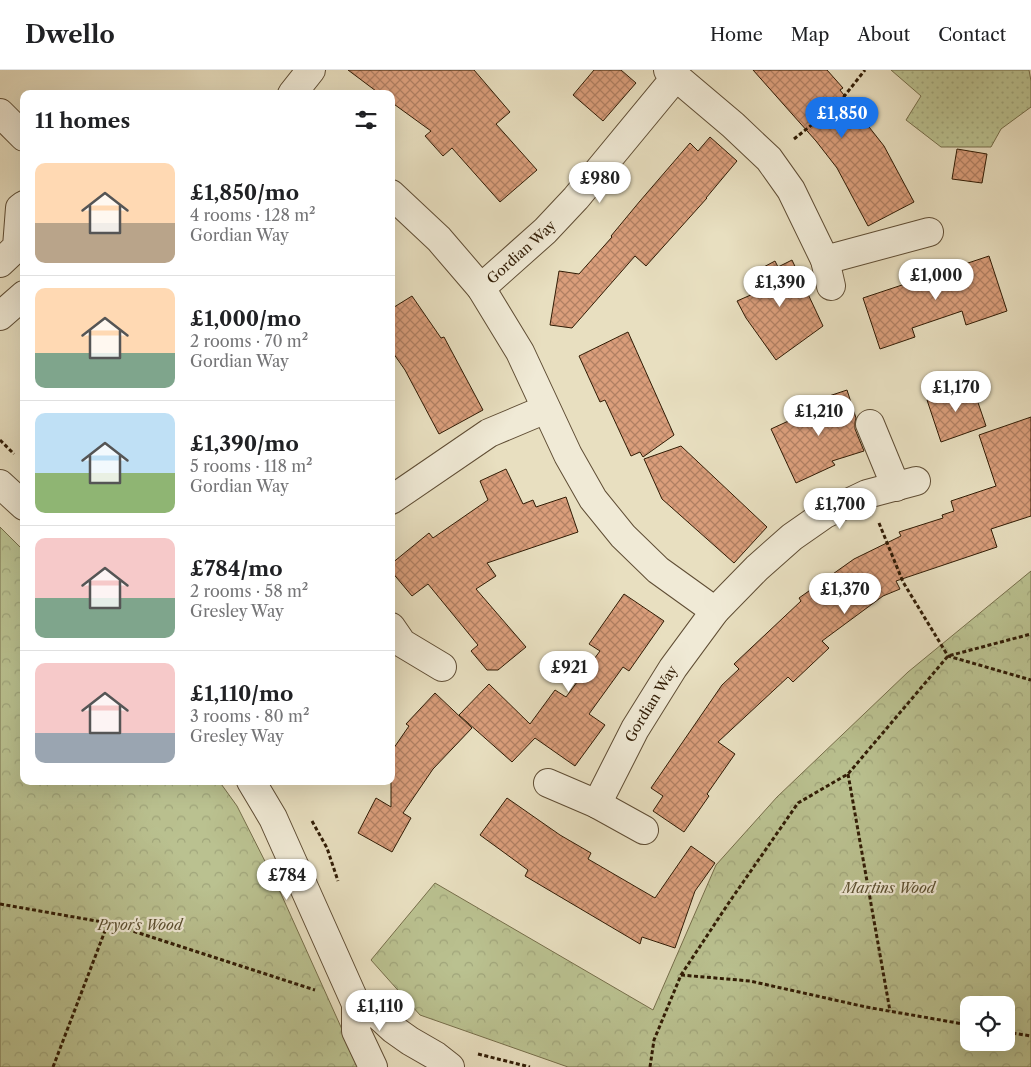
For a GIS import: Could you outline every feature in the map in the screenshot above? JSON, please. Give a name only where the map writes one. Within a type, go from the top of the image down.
[{"type":"street","points":[[295,90],[311,70]]},
{"type":"street","name":"Gordian Way","points":[[481,288],[545,231],[576,198],[672,74],[733,125],[769,159],[791,190],[828,273],[928,232]]},
{"type":"street","points":[[0,113],[20,133]]},
{"type":"street","name":"Gordian Way","points":[[395,198],[439,239],[481,288],[520,352],[568,455],[593,499],[623,536],[658,570],[715,611]]},
{"type":"street","points":[[0,263],[18,247],[20,208]]},
{"type":"street","points":[[0,316],[20,299]]},
{"type":"street","points":[[395,497],[489,433],[546,410]]},
{"type":"street","name":"Gordian Way","points":[[597,804],[635,729],[672,668],[715,611],[757,568],[792,538],[825,514],[867,494],[906,484],[870,424]]},
{"type":"street","points":[[0,484],[20,502]]},
{"type":"street","points":[[395,643],[442,667]]},
{"type":"street","points":[[548,783],[597,804],[644,830]]},
{"type":"street","points":[[253,785],[272,818],[356,1004],[356,1031],[373,1067]]},
{"type":"street","points":[[356,1004],[379,1016],[410,1041],[436,1056],[460,1060]]},
{"type":"path","points":[[769,159],[838,104],[865,70]]},
{"type":"path","points":[[0,440],[18,458]]},
{"type":"path","points":[[867,494],[903,582],[948,656],[1031,680]]},
{"type":"path","points":[[650,1067],[654,1040],[682,975],[730,901],[798,803],[848,774],[948,656],[1031,634]]},
{"type":"path","points":[[848,774],[890,1012]]},
{"type":"path","points":[[308,815],[327,848],[339,882]]},
{"type":"path","points":[[0,904],[108,923],[356,1004]]},
{"type":"path","points":[[53,1067],[108,923]]},
{"type":"path","points":[[682,975],[750,981],[890,1012],[960,1024]]},
{"type":"path","points":[[1015,1033],[1031,1036]]},
{"type":"path","points":[[460,1060],[530,1067]]},
{"type":"green space","points":[[891,70],[1029,70],[1031,107],[1001,129],[991,147],[941,147],[906,120],[921,96]]},
{"type":"green space","name":"Pryor's Wood","points":[[0,527],[20,547],[20,785],[222,785],[237,806],[277,885],[359,1067],[0,1067]]},
{"type":"green space","name":"Martins Wood","points":[[1031,571],[1031,1067],[568,1067],[420,1015],[371,960],[435,883],[653,1010],[716,865],[777,797],[908,672]]},
{"type":"building","points":[[348,70],[474,70],[510,112],[496,124],[537,170],[500,202],[452,148],[443,156],[425,136],[431,131],[395,105],[395,90],[375,90]]},
{"type":"building","points":[[594,70],[621,70],[636,83],[603,121],[573,95]]},
{"type":"building","points":[[753,70],[827,70],[843,88],[840,90],[884,146],[914,202],[868,226],[837,168],[816,141]]},
{"type":"building","points":[[710,137],[737,161],[707,198],[646,266],[635,256],[572,328],[550,325],[559,271],[579,274],[690,143],[698,151]]},
{"type":"building","points":[[957,149],[987,154],[982,183],[952,179]]},
{"type":"building","points":[[989,256],[1007,311],[966,325],[962,311],[912,328],[915,337],[880,349],[863,298]]},
{"type":"building","points":[[792,260],[823,326],[776,360],[746,318],[737,301],[753,294],[745,277],[775,261],[778,267]]},
{"type":"building","points":[[412,296],[441,338],[444,337],[483,410],[439,434],[405,370],[395,356],[395,307]]},
{"type":"building","points":[[628,332],[674,435],[643,457],[640,452],[631,456],[605,400],[600,402],[579,356]]},
{"type":"building","points":[[972,385],[986,426],[941,442],[927,400]]},
{"type":"building","points":[[847,390],[856,418],[855,429],[864,451],[832,461],[835,465],[796,483],[771,429],[819,407],[817,400]]},
{"type":"building","points":[[1031,417],[1031,516],[991,529],[997,547],[896,581],[900,589],[883,596],[822,641],[829,648],[793,682],[788,677],[718,742],[735,754],[707,794],[709,796],[684,832],[653,811],[663,796],[651,788],[722,685],[739,669],[734,664],[801,601],[799,598],[854,559],[901,536],[899,532],[943,518],[942,515],[954,511],[951,501],[996,486],[979,435]]},
{"type":"building","points":[[681,446],[767,527],[734,563],[662,499],[644,459]]},
{"type":"building","points":[[506,469],[523,504],[533,500],[536,507],[566,497],[578,532],[487,563],[496,576],[476,589],[526,647],[498,670],[487,670],[471,651],[478,645],[428,584],[412,596],[395,576],[395,561],[429,533],[433,538],[488,500],[480,481]]},
{"type":"building","points":[[624,594],[664,621],[629,671],[623,667],[589,714],[605,725],[575,766],[535,738],[512,762],[459,715],[489,684],[530,724],[555,690],[566,697],[600,651],[589,644]]},
{"type":"building","points":[[435,693],[472,728],[433,769],[403,813],[411,818],[392,852],[358,833],[376,798],[391,807],[391,785],[395,785],[395,746],[409,726],[406,724]]},
{"type":"building","points":[[507,798],[560,835],[591,853],[588,859],[655,898],[691,846],[715,863],[695,891],[675,948],[642,937],[640,944],[525,876],[528,870],[480,835]]}]
